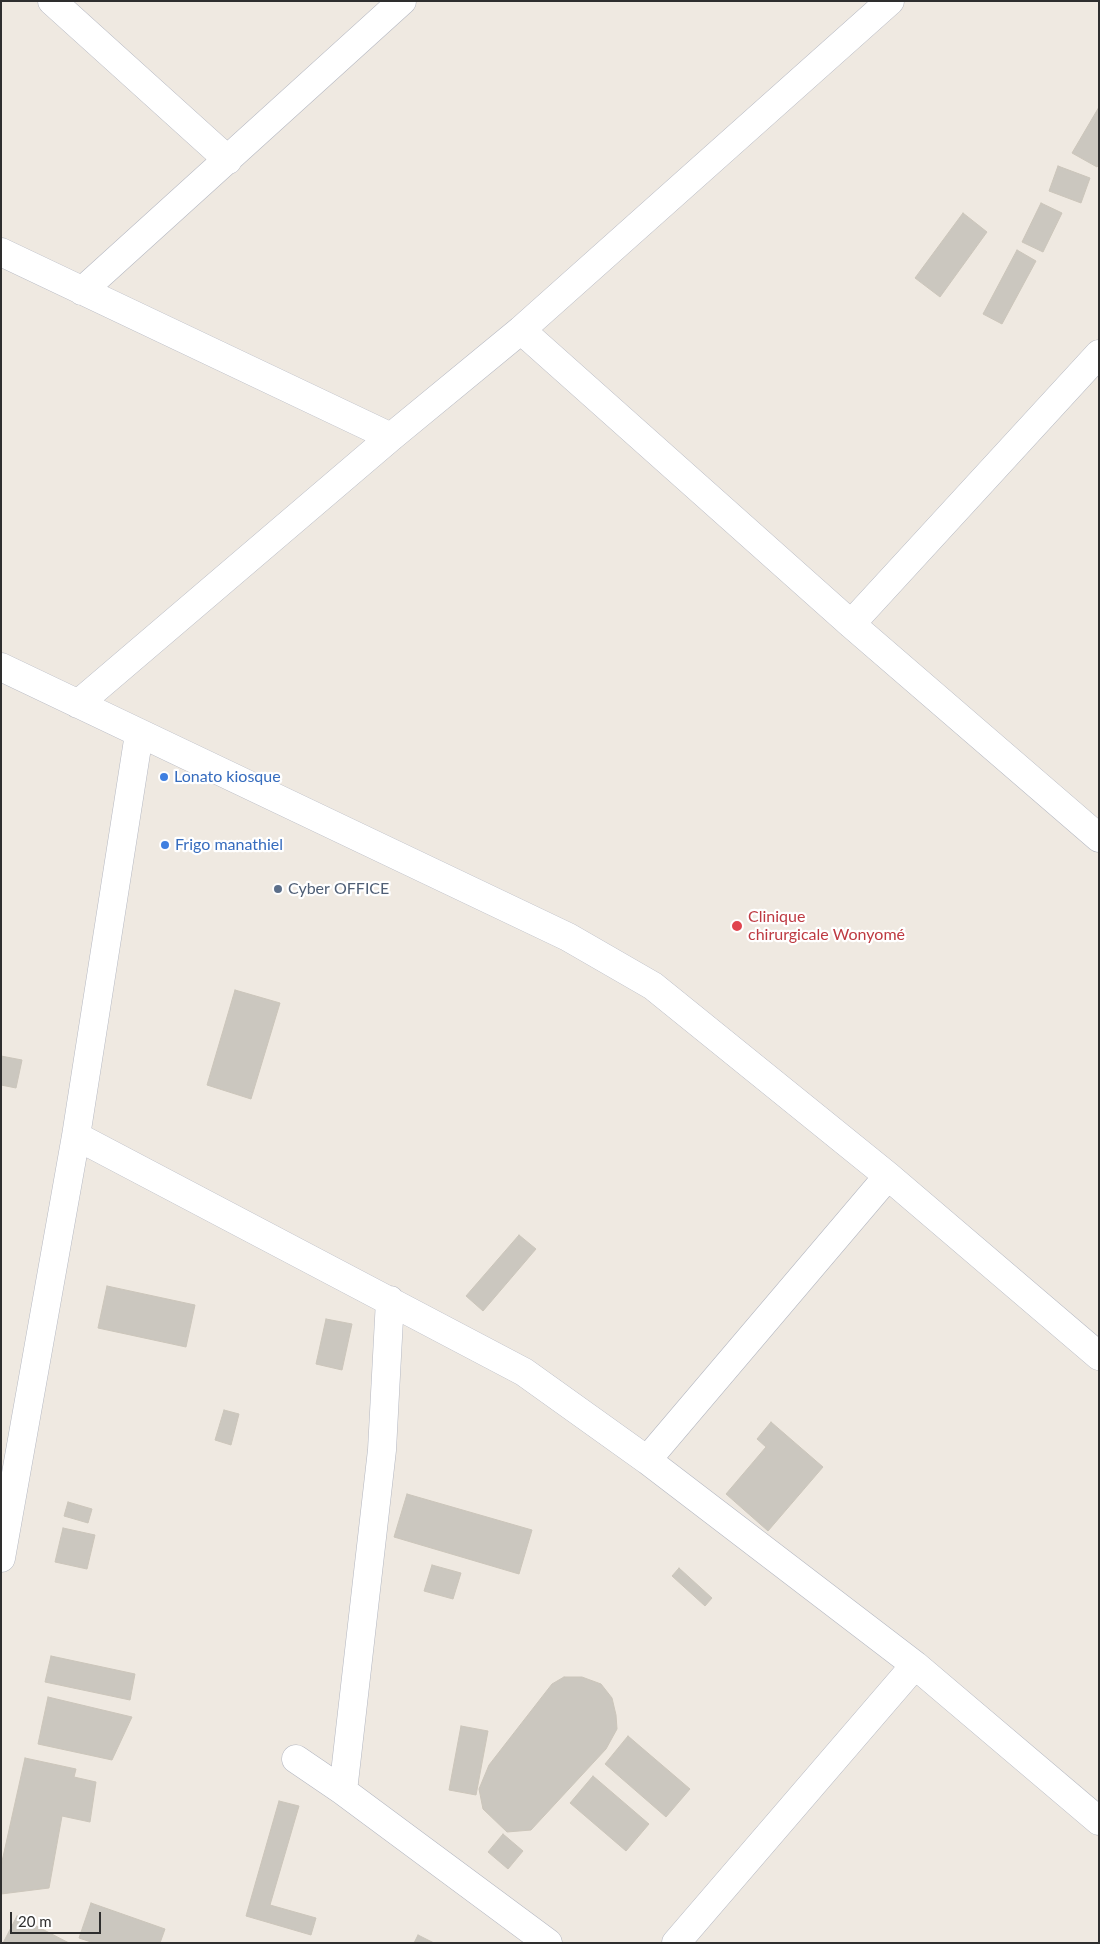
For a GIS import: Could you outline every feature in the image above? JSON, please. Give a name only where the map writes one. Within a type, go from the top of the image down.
[{"type":"street","points":[[52,1],[228,160]]},
{"type":"street","points":[[82,291],[402,1]]},
{"type":"street","points":[[78,704],[391,437],[521,330],[890,1]]},
{"type":"street","points":[[1,252],[391,437]]},
{"type":"street","points":[[521,330],[851,624],[1099,838]]},
{"type":"street","points":[[851,624],[1099,354]]},
{"type":"street","points":[[1,667],[568,937],[653,986],[888,1176],[1099,1356]]},
{"type":"street","points":[[1,1558],[76,1136],[139,734]]},
{"type":"street","points":[[76,1136],[524,1372],[647,1460],[914,1665],[1099,1821]]},
{"type":"street","points":[[647,1460],[888,1176]]},
{"type":"street","points":[[344,1791],[382,1450],[390,1300]]},
{"type":"street","points":[[676,1943],[914,1665]]},
{"type":"street","points":[[296,1759],[344,1791],[548,1943]]},
{"type":"building","points":[[1099,107],[1099,164],[1097,167],[1072,153]]},
{"type":"building","points":[[1058,166],[1090,178],[1081,203],[1049,191]]},
{"type":"building","points":[[1041,203],[1062,213],[1043,252],[1022,242]]},
{"type":"building","points":[[963,213],[987,232],[940,297],[915,278]]},
{"type":"building","points":[[1017,250],[1036,261],[1002,324],[983,314]]},
{"type":"building","points":[[235,990],[280,1003],[251,1099],[207,1085]]},
{"type":"building","points":[[1,1056],[22,1060],[16,1088],[1,1085]]},
{"type":"building","points":[[519,1235],[536,1249],[483,1311],[466,1296]]},
{"type":"building","points":[[107,1286],[195,1305],[186,1347],[98,1328]]},
{"type":"building","points":[[326,1319],[352,1324],[342,1370],[316,1364]]},
{"type":"building","points":[[224,1410],[239,1414],[231,1445],[215,1440]]},
{"type":"building","points":[[771,1422],[823,1467],[768,1531],[726,1494],[766,1447],[757,1439]]},
{"type":"building","points":[[407,1494],[532,1530],[519,1574],[394,1537]]},
{"type":"building","points":[[68,1502],[92,1509],[88,1523],[64,1516]]},
{"type":"building","points":[[63,1528],[95,1535],[87,1569],[55,1562]]},
{"type":"building","points":[[432,1565],[461,1573],[453,1599],[424,1591]]},
{"type":"building","points":[[679,1568],[712,1598],[705,1606],[672,1576]]},
{"type":"building","points":[[51,1656],[135,1674],[130,1700],[45,1682]]},
{"type":"building","points":[[564,1677],[582,1677],[601,1684],[612,1698],[617,1729],[606,1749],[531,1830],[507,1832],[483,1809],[479,1789],[489,1765],[552,1684]]},
{"type":"building","points":[[48,1697],[132,1717],[112,1760],[38,1744]]},
{"type":"building","points":[[461,1726],[488,1731],[476,1795],[449,1790]]},
{"type":"building","points":[[628,1736],[690,1789],[666,1817],[605,1764]]},
{"type":"building","points":[[25,1758],[76,1769],[74,1777],[96,1782],[90,1822],[62,1816],[49,1888],[1,1894],[1,1866]]},
{"type":"building","points":[[593,1776],[649,1824],[626,1851],[570,1803]]},
{"type":"building","points":[[279,1801],[299,1806],[270,1905],[316,1918],[311,1935],[246,1916]]},
{"type":"building","points":[[503,1834],[523,1851],[508,1869],[488,1852]]},
{"type":"building","points":[[91,1903],[165,1929],[160,1943],[94,1943],[79,1938]]},
{"type":"building","points":[[17,1916],[69,1943],[3,1943]]},
{"type":"building","points":[[418,1935],[434,1943],[414,1943]]},
{"type":"place","name":"Lonato kiosque","points":[[164,777]]},
{"type":"place","name":"Frigo manathiel","points":[[165,845]]},
{"type":"place","name":"Cyber OFFICE","points":[[278,889]]},
{"type":"place","name":"Clinique chirurgicale Wonyomé","points":[[737,926]]}]
